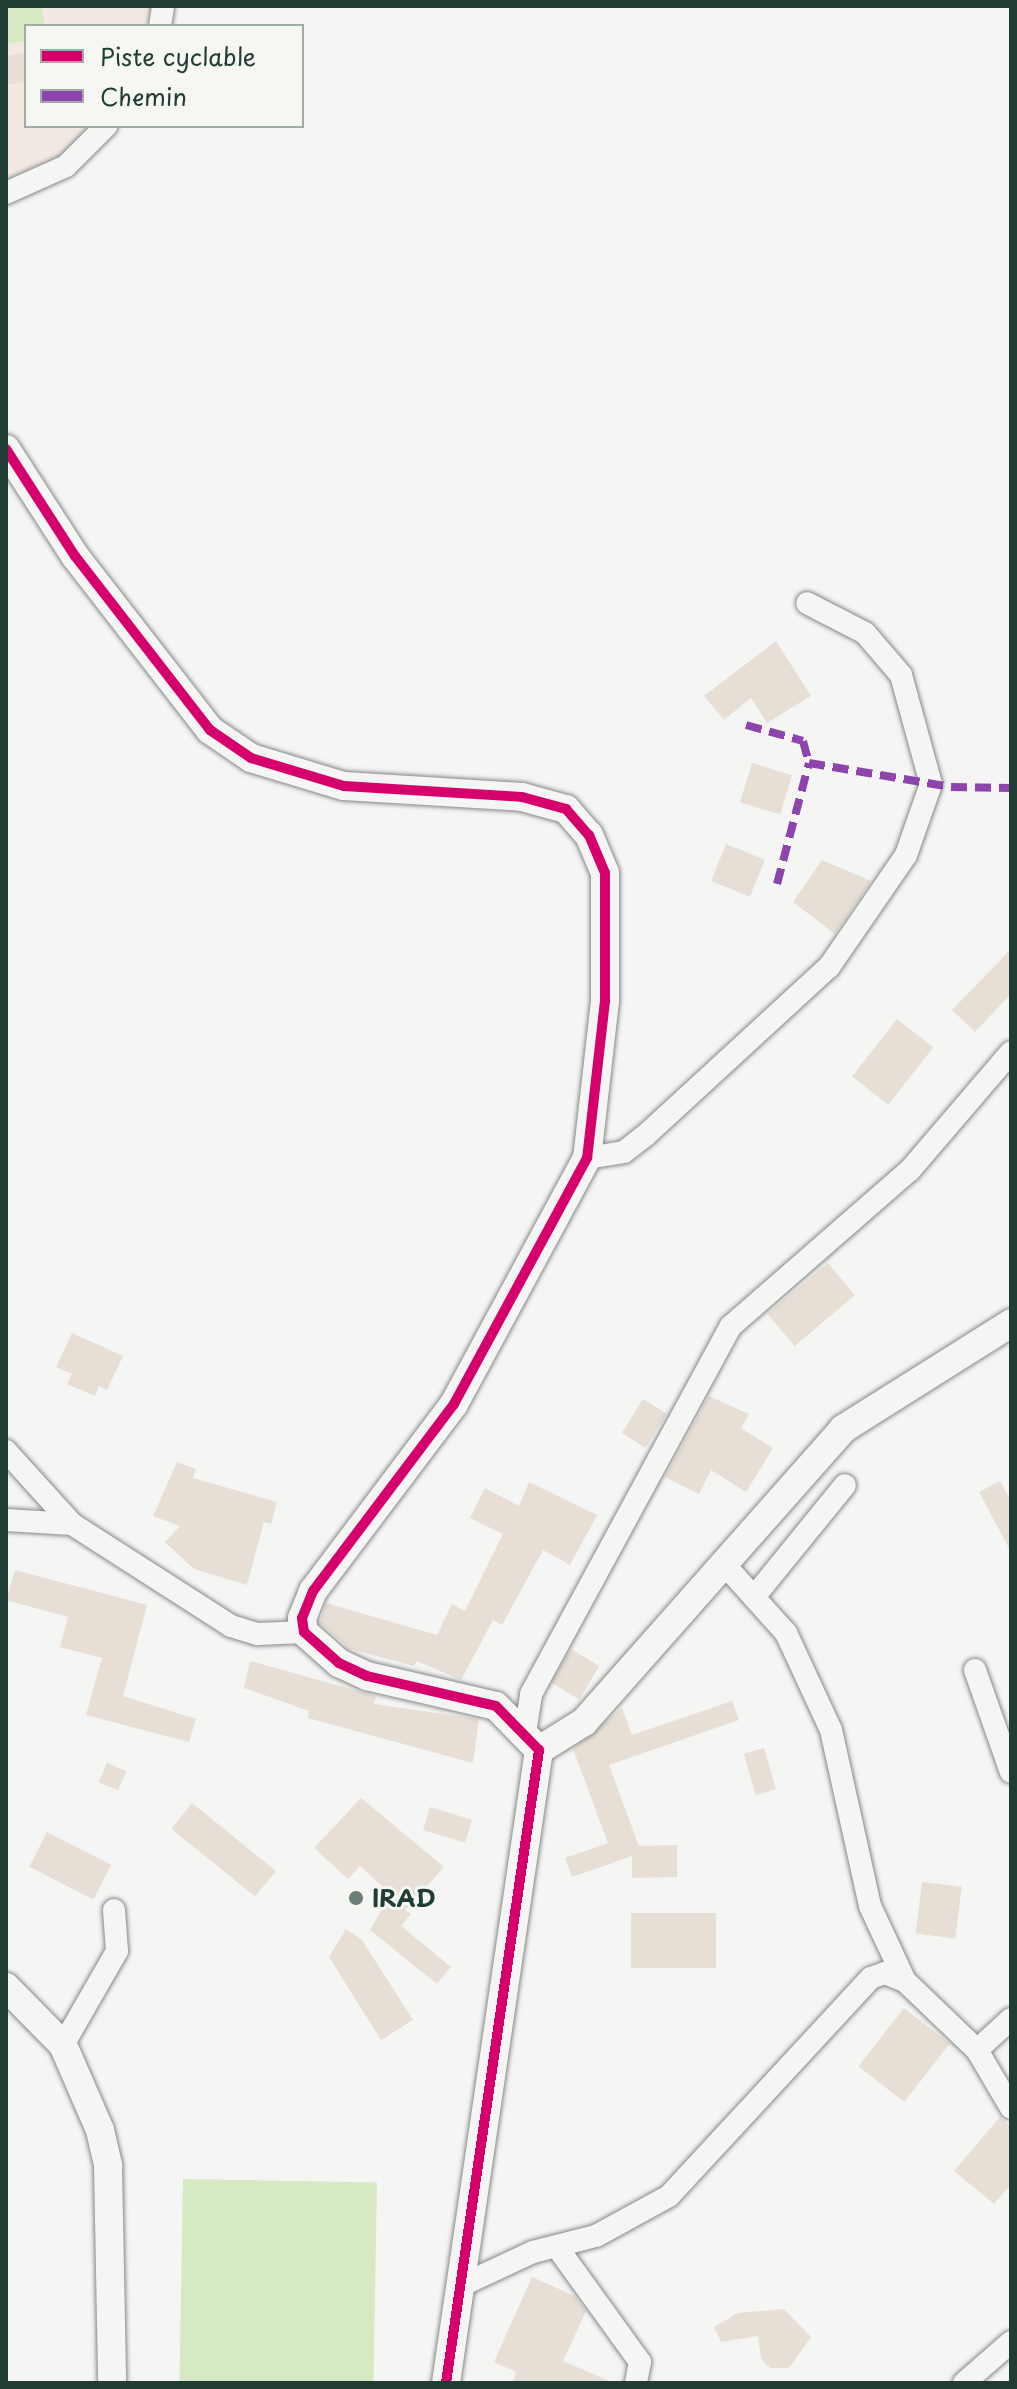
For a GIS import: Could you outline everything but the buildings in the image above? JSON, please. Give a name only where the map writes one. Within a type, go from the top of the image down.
[{"type":"street","points":[[6,193],[66,166],[104,128]]},
{"type":"street","points":[[6,449],[75,556],[210,730],[251,758],[344,786],[522,797],[566,809],[589,835],[605,873],[609,929],[587,1158],[454,1404],[313,1591],[304,1632]]},
{"type":"street","points":[[587,1158],[624,1152],[646,1135],[829,967],[906,855],[931,784],[901,675],[865,633],[807,603]]},
{"type":"street","points":[[446,2383],[532,1742],[531,1694],[731,1326],[910,1170],[1011,1052]]},
{"type":"street","points":[[532,1742],[584,1722],[843,1429],[1011,1323]]},
{"type":"street","points":[[6,1451],[72,1524],[231,1626],[304,1632],[367,1676],[496,1706],[532,1742]]},
{"type":"street","points":[[754,1597],[845,1485]]},
{"type":"street","points":[[6,1520],[72,1524]]},
{"type":"street","points":[[724,1564],[786,1633],[831,1730],[870,1906],[905,1981],[977,2050],[1011,2108]]},
{"type":"street","points":[[975,1670],[1011,1772]]},
{"type":"street","points":[[63,2045],[117,1951],[114,1910]]},
{"type":"street","points":[[460,2286],[557,2247],[596,2236],[669,2196],[871,1978],[885,1973],[905,1981]]},
{"type":"street","points":[[6,1987],[63,2045],[85,2087],[108,2166],[112,2383]]},
{"type":"street","points":[[977,2050],[1011,2019]]},
{"type":"street","points":[[557,2247],[640,2362],[636,2383]]},
{"type":"street","points":[[964,2383],[1011,2342]]},
{"type":"shaded area","points":[[6,6],[152,6],[146,24],[24,24],[24,128],[89,128],[61,165],[6,191]]},
{"type":"green space","points":[[6,6],[41,6],[45,24],[24,24],[24,41],[6,44]]},
{"type":"green space","points":[[183,2179],[377,2182],[373,2383],[179,2383]]},
{"type":"marked path","points":[[746,725],[803,741],[809,763]]},
{"type":"marked path","points":[[777,884],[809,763],[951,787],[1011,788]]},
{"type":"cycle path","points":[[6,449],[75,556],[210,730],[251,758],[344,786],[522,797],[566,809],[589,835],[605,873],[605,1001],[587,1158],[454,1404],[313,1591],[302,1618],[304,1632],[339,1663],[367,1676],[496,1706],[539,1750],[446,2383]]},
{"type":"place","name":"IRAD","points":[[356,1898]]}]
